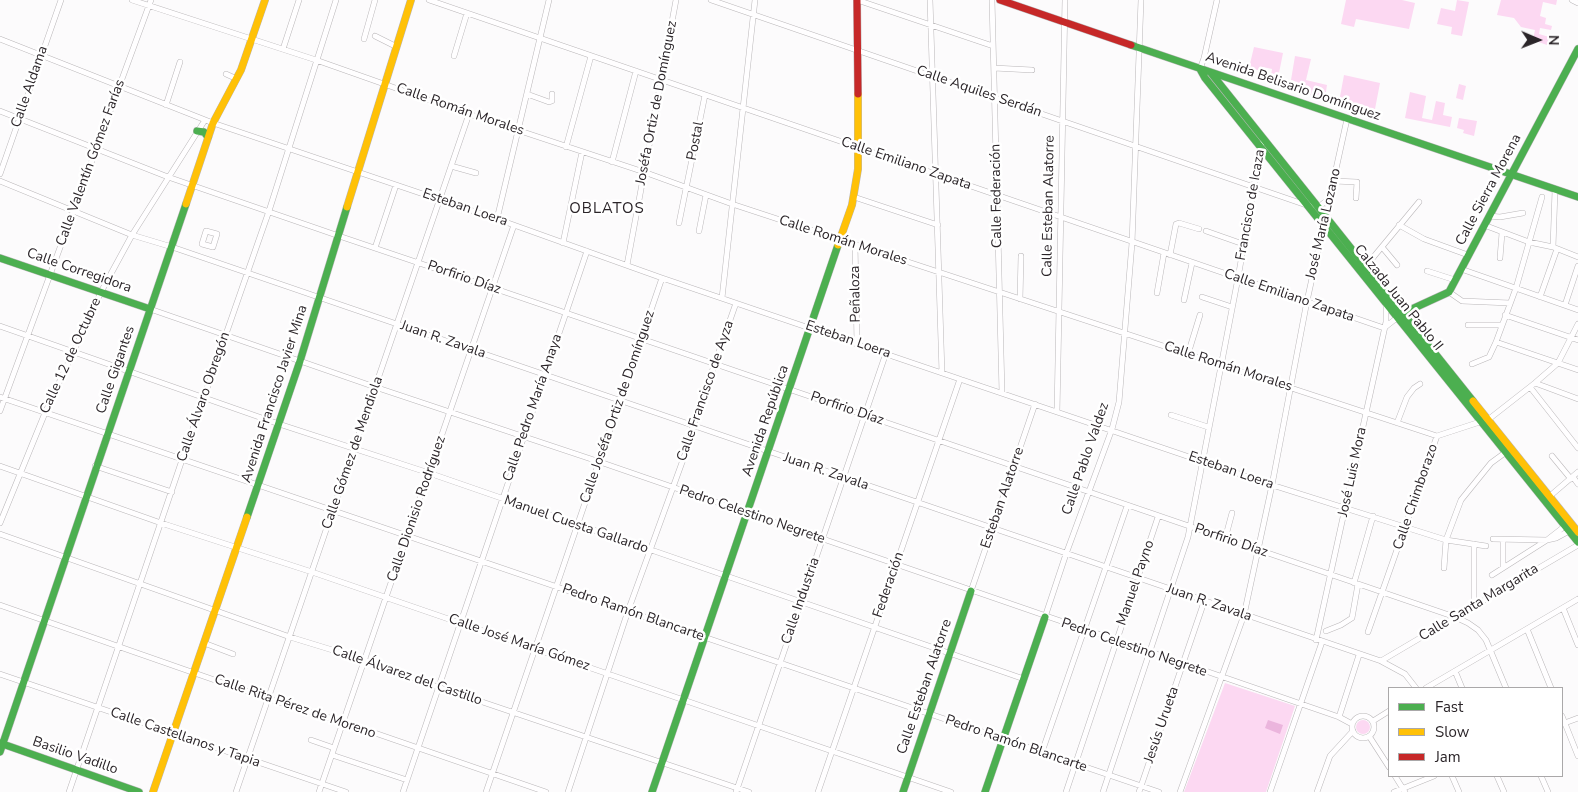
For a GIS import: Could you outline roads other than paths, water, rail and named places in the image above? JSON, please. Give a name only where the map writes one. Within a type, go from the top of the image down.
[{"type":"main road","name":"Calle Gigantes","points":[[0,752],[1,744],[45,620],[95,466],[108,434],[208,137],[213,123],[237,79],[265,0]]},
{"type":"main road","name":"Avenida Francisco Javier Mina","points":[[153,792],[300,361],[411,0]]},
{"type":"main road","name":"Avenida República","points":[[652,792],[842,240],[854,197],[858,174],[857,0]]},
{"type":"main road","name":"Avenida Belisario Domínguez","points":[[1000,0],[1578,198]]},
{"type":"main road","name":"Calle Sierra Morena","points":[[1449,292],[1578,51]]},
{"type":"main road","name":"Calzada Juan Pablo II","points":[[1200,69],[1205,78],[1318,206],[1366,266],[1400,315],[1545,494],[1578,543]]},
{"type":"main road","name":"Calzada Juan Pablo II","points":[[1211,72],[1309,206],[1386,303],[1400,315]]},
{"type":"main road","points":[[197,131],[204,132],[208,137]]},
{"type":"main road","name":"Calle Corregidora","points":[[0,258],[150,309]]},
{"type":"main road","points":[[1400,315],[1449,292]]},
{"type":"main road","name":"Calzada Juan Pablo II","points":[[1485,420],[1506,452],[1578,532]]},
{"type":"main road","name":"Calle Esteban Alatorre","points":[[903,792],[971,591]]},
{"type":"main road","name":"Calle Pablo Valdez","points":[[985,792],[1045,617]]},
{"type":"main road","name":"Basilio Vadillo","points":[[1,744],[139,792]]},
{"type":"street","name":"Calle Aldama","points":[[0,174],[61,0]]},
{"type":"street","name":"Calle Román Morales","points":[[132,0],[150,3],[518,131],[644,172],[732,204],[1437,436]]},
{"type":"street","points":[[283,49],[299,0]]},
{"type":"street","name":"Calle Álvaro Obregón","points":[[69,792],[269,211],[336,0]]},
{"type":"street","points":[[364,39],[375,0]]},
{"type":"street","name":"Calle Emiliano Zapata","points":[[429,0],[1384,328]]},
{"type":"street","points":[[497,219],[549,0]]},
{"type":"street","name":"Joséfa Ortiz de Domínguez","points":[[628,265],[676,0]]},
{"type":"street","name":"Calle Aquiles Serdán","points":[[711,0],[1253,187],[1309,206],[1318,206]]},
{"type":"street","name":"Calle Francisco de Ayza","points":[[722,298],[755,0]]},
{"type":"street","points":[[857,0],[993,46]]},
{"type":"street","points":[[930,0],[942,373]]},
{"type":"street","name":"Calle Federación","points":[[992,0],[1002,392]]},
{"type":"street","name":"Calle Esteban Alatorre","points":[[1057,412],[1065,0]]},
{"type":"street","name":"Calle Pablo Valdez","points":[[1045,617],[1112,429],[1119,402],[1132,242],[1141,0]]},
{"type":"street","points":[[1200,69],[1217,0]]},
{"type":"street","points":[[1572,0],[1578,3]]},
{"type":"street","name":"Calle Valentín Gómez Farías","points":[[0,411],[2,398],[28,336],[150,3]]},
{"type":"street","points":[[454,56],[467,13]]},
{"type":"street","points":[[375,36],[397,47]]},
{"type":"street","name":"Esteban Loera","points":[[0,39],[213,123],[497,219],[662,278],[1112,429],[1272,485],[1446,540],[1486,546]]},
{"type":"street","points":[[566,147],[591,56]]},
{"type":"street","points":[[1204,58],[1211,72]]},
{"type":"street","points":[[166,105],[180,62]]},
{"type":"street","points":[[994,68],[1032,70]]},
{"type":"street","points":[[612,162],[636,71]]},
{"type":"street","points":[[226,74],[237,79]]},
{"type":"street","points":[[527,94],[549,102],[552,100],[552,94]]},
{"type":"street","name":"Postal","points":[[679,223],[705,95]]},
{"type":"street","name":"Porfirio Díaz","points":[[0,110],[168,177],[1455,617],[1478,630],[1486,640],[1506,687]]},
{"type":"street","name":"Calle Gómez de Mendiola","points":[[236,792],[469,114]]},
{"type":"street","name":"José María Lozano","points":[[1180,792],[1244,615],[1272,485],[1289,387],[1347,119]]},
{"type":"street","name":"Calle 12 de Octubre","points":[[0,523],[45,413],[101,292],[132,235],[205,120]]},
{"type":"street","name":"Francisco de Icaza","points":[[1103,792],[1185,548],[1238,278],[1262,142]]},
{"type":"street","points":[[563,243],[582,152]]},
{"type":"street","points":[[451,166],[476,173]]},
{"type":"street","name":"Juan R. Zavala","points":[[0,181],[132,235],[205,258],[1104,568],[1380,661],[1405,674],[1415,687]]},
{"type":"street","points":[[1334,181],[1357,182],[1356,198]]},
{"type":"street","points":[[376,248],[396,185]]},
{"type":"street","points":[[1540,297],[1555,248],[1556,190]]},
{"type":"street","points":[[699,231],[706,195]]},
{"type":"street","points":[[854,197],[938,225]]},
{"type":"street","points":[[1472,364],[1488,356],[1496,342],[1516,288],[1542,197]]},
{"type":"street","points":[[1318,206],[1330,198]]},
{"type":"street","points":[[1366,266],[1419,202]]},
{"type":"street","points":[[1489,216],[1500,217],[1523,213]]},
{"type":"street","points":[[1157,293],[1176,224],[1179,223],[1200,229]]},
{"type":"street","name":"Calle Dionisio Rodríguez","points":[[319,792],[514,225]]},
{"type":"street","points":[[1399,225],[1424,239],[1468,255]]},
{"type":"street","points":[[1484,225],[1502,233],[1555,248],[1578,257]]},
{"type":"street","points":[[1206,231],[1243,244]]},
{"type":"street","points":[[1500,258],[1502,233]]},
{"type":"street","name":"Peñaloza","points":[[856,244],[857,343]]},
{"type":"street","points":[[205,258],[209,247]]},
{"type":"street","points":[[1382,247],[1397,265]]},
{"type":"street","name":"Calle Pedro María Anaya","points":[[403,792],[586,251]]},
{"type":"street","points":[[1020,299],[1021,256]]},
{"type":"street","points":[[1184,300],[1192,263]]},
{"type":"street","points":[[1565,305],[1578,266]]},
{"type":"street","points":[[1461,269],[1578,310]]},
{"type":"street","points":[[1427,271],[1455,280]]},
{"type":"street","name":"Calle Joséfa Ortiz de Domínguez","points":[[486,792],[662,278]]},
{"type":"street","points":[[1449,292],[1462,301],[1510,303]]},
{"type":"street","points":[[1202,297],[1232,307]]},
{"type":"street","name":"Calle Francisco de Ayza","points":[[568,792],[628,611],[688,446],[693,426],[736,303]]},
{"type":"street","name":"José Luis Mora","points":[[1270,792],[1319,641],[1331,575],[1387,316],[1386,303]]},
{"type":"street","name":"Pedro Celestino Negrete","points":[[150,309],[600,462],[1300,704],[1352,724]]},
{"type":"street","points":[[1188,354],[1200,315]]},
{"type":"street","points":[[1384,328],[1400,315]]},
{"type":"street","points":[[1505,315],[1578,340]]},
{"type":"street","name":"Calle Chimborazo","points":[[1368,632],[1437,436],[1485,420],[1533,385],[1558,363],[1578,324]]},
{"type":"street","points":[[1468,325],[1502,325]]},
{"type":"street","name":"Manuel Cuesta Gallardo","points":[[0,326],[279,424],[429,473],[502,500],[950,652],[1024,679]]},
{"type":"street","points":[[1496,342],[1578,370]]},
{"type":"street","name":"Calle Industria","points":[[737,790],[886,353]]},
{"type":"street","name":"Federación","points":[[818,792],[960,379]]},
{"type":"street","points":[[1397,422],[1407,397],[1420,384]]},
{"type":"street","points":[[1533,385],[1578,399]]},
{"type":"street","points":[[1533,385],[1578,448]]},
{"type":"street","name":"Pedro Ramón Blancarte","points":[[2,398],[1109,775],[1140,789],[1159,792]]},
{"type":"street","name":"Esteban Alatorre","points":[[971,591],[1035,404]]},
{"type":"street","points":[[1171,415],[1208,427]]},
{"type":"street","points":[[1356,427],[1362,429]]},
{"type":"street","points":[[1444,568],[1446,540],[1463,496],[1490,463],[1506,452]]},
{"type":"street","points":[[1552,456],[1578,484]]},
{"type":"street","name":"Calle José María Gómez","points":[[0,466],[161,523],[312,572],[951,792]]},
{"type":"street","points":[[95,466],[172,492]]},
{"type":"street","points":[[1545,494],[1572,478],[1578,472]]},
{"type":"street","points":[[1042,752],[1126,506]]},
{"type":"street","points":[[1226,539],[1232,513]]},
{"type":"street","points":[[1326,631],[1341,626],[1352,618],[1356,584],[1373,516]]},
{"type":"street","name":"Manuel Payno","points":[[1066,792],[1158,517]]},
{"type":"street","points":[[1493,539],[1547,540],[1556,538],[1567,529]]},
{"type":"street","name":"Calle Álvarez del Castillo","points":[[0,534],[290,637],[365,660],[513,713],[663,762],[737,790],[749,792]]},
{"type":"street","points":[[1503,568],[1504,540]]},
{"type":"street","points":[[1492,574],[1547,540]]},
{"type":"street","name":"Calle Santa Margarita","points":[[1380,661],[1578,543]]},
{"type":"street","points":[[1474,544],[1474,606]]},
{"type":"street","points":[[1428,687],[1578,599]]},
{"type":"street","name":"Jesús Urueta","points":[[1140,789],[1204,602]]},
{"type":"street","name":"Calle Rita Pérez de Moreno","points":[[0,605],[269,699],[343,722],[492,775],[546,792]]},
{"type":"street","points":[[1563,608],[1578,645]]},
{"type":"street","points":[[1527,629],[1551,687]]},
{"type":"street","points":[[204,643],[233,654]]},
{"type":"street","points":[[1339,718],[1359,655]]},
{"type":"street","points":[[1455,672],[1462,687]]},
{"type":"street","name":"Calle Castellanos y Tapia","points":[[0,674],[346,792]]},
{"type":"street","points":[[1372,722],[1388,712]]},
{"type":"street","points":[[1362,716],[1370,718],[1372,722],[1374,729],[1369,736],[1362,738],[1355,735],[1352,724],[1354,720],[1362,716]]},
{"type":"street","points":[[1578,718],[1563,724],[1578,756]]},
{"type":"street","points":[[1318,792],[1330,756],[1353,731]]},
{"type":"street","points":[[1369,736],[1388,765]]},
{"type":"street","points":[[311,740],[334,748]]},
{"type":"street","points":[[332,755],[407,780]]},
{"type":"street","points":[[1396,777],[1404,790]]},
{"type":"street","points":[[1394,792],[1404,790],[1432,777]]},
{"type":"street","points":[[1452,777],[1458,792]]},
{"type":"street","points":[[1497,777],[1504,792]]},
{"type":"street","points":[[1541,777],[1548,792]]},
{"type":"district","name":"OBLATOS","points":[[607,209]]}]
